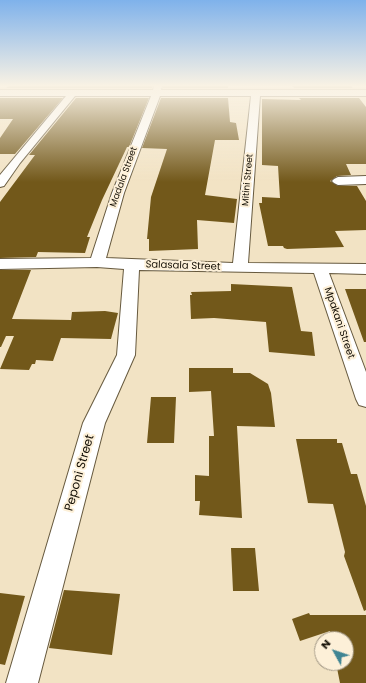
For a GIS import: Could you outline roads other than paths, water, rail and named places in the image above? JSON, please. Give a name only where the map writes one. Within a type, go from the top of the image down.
[{"type":"street","points":[[0,183],[16,161],[52,118]]},
{"type":"street","name":"Madala Street","points":[[97,262],[118,192],[146,118]]},
{"type":"street","name":"Mitini Street","points":[[240,268],[254,118]]},
{"type":"street","points":[[338,181],[366,180]]},
{"type":"street","name":"Salasala Street","points":[[0,264],[97,262],[132,265],[240,268],[366,269]]},
{"type":"street","name":"Peponi Street","points":[[22,683],[94,423],[126,355],[132,265]]},
{"type":"street","name":"Mpakani Street","points":[[320,269],[366,399]]}]
